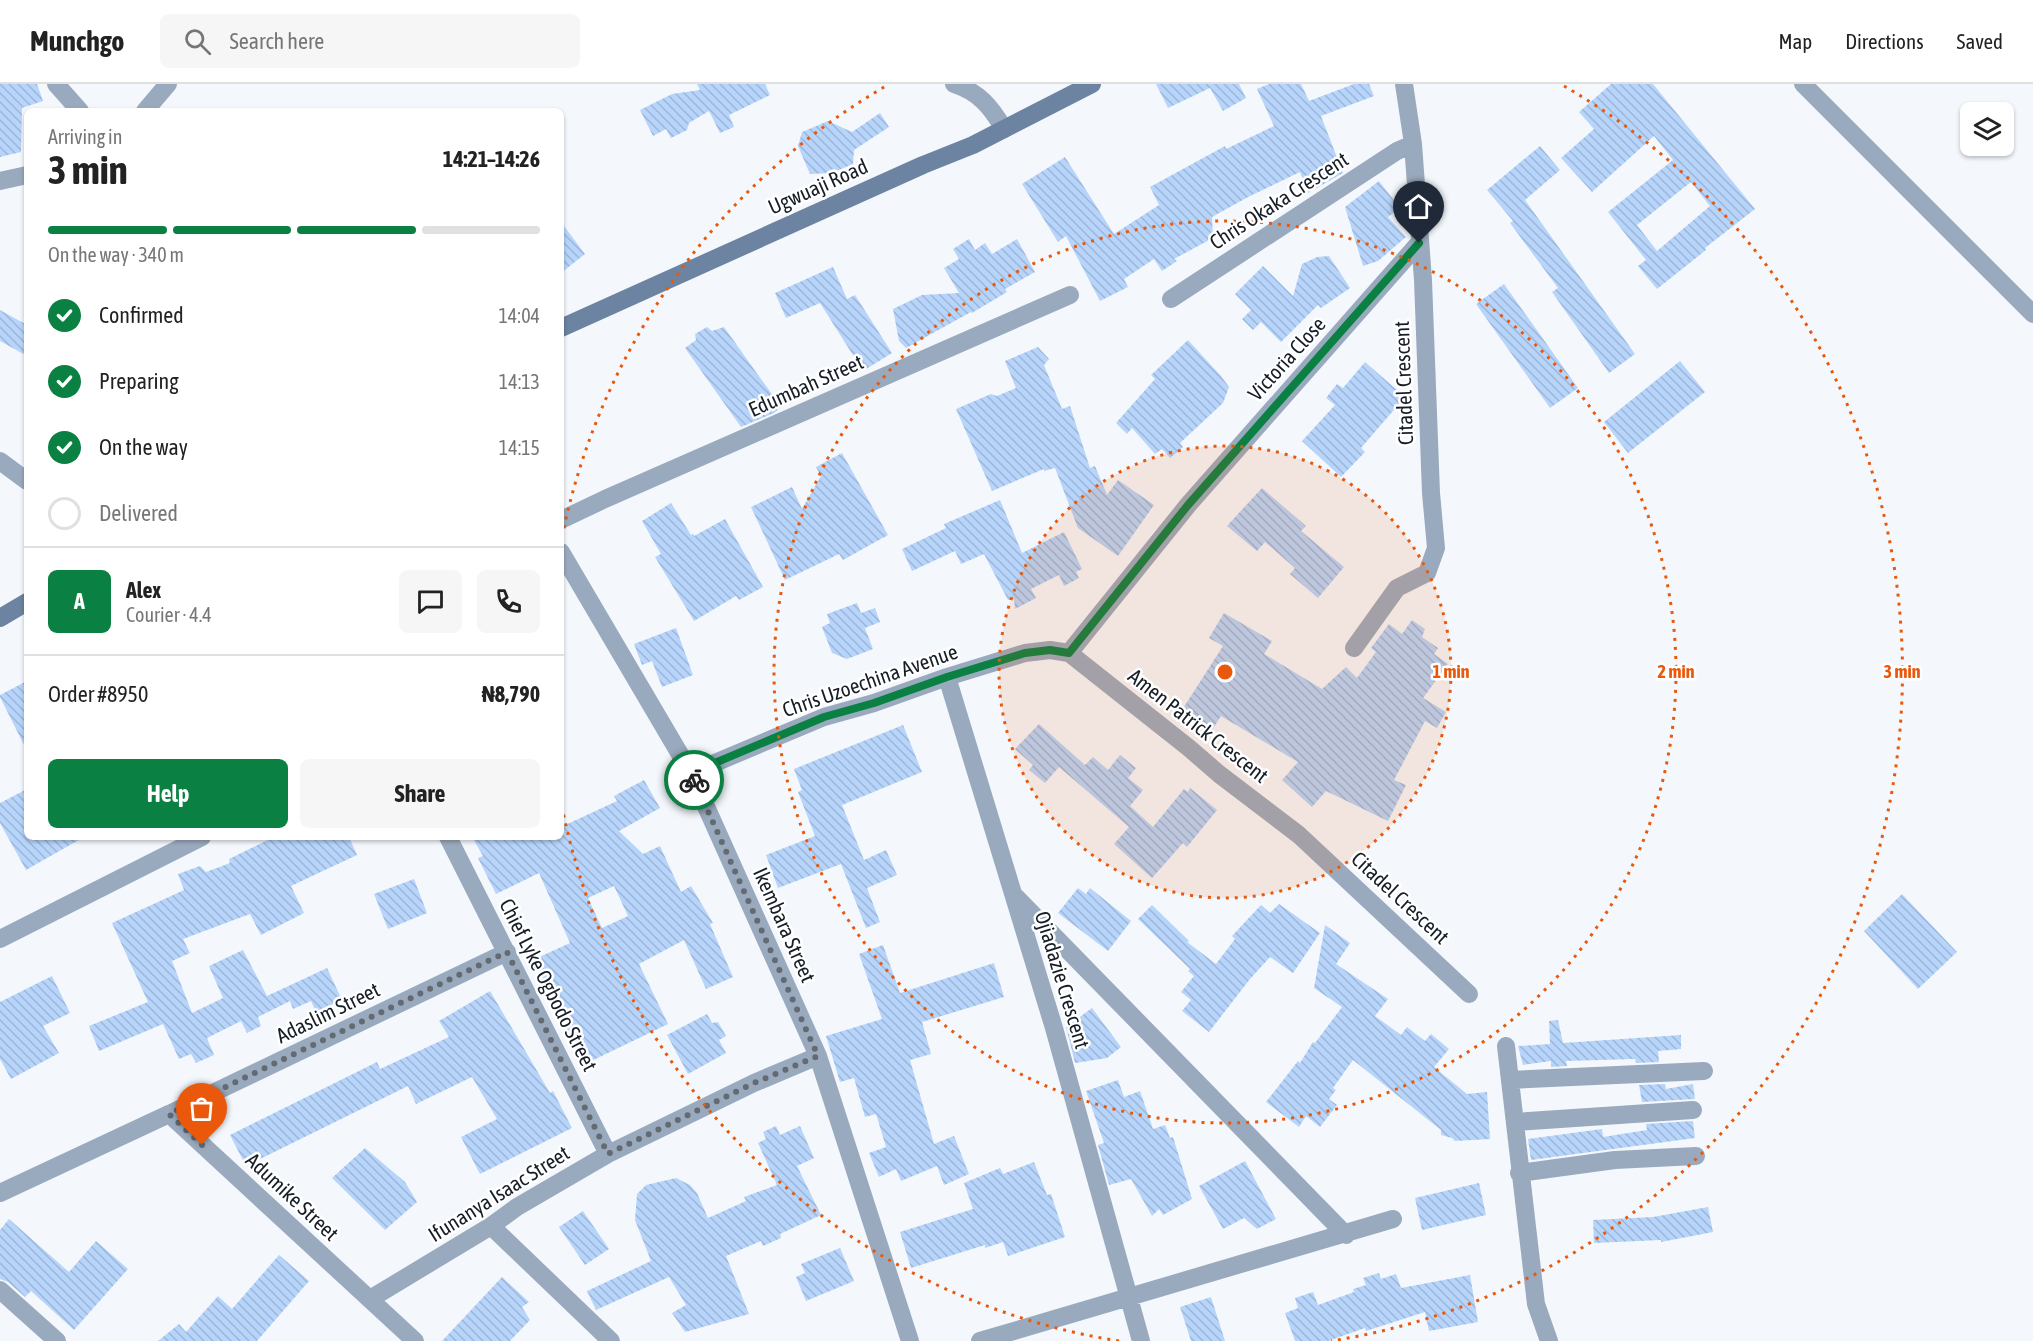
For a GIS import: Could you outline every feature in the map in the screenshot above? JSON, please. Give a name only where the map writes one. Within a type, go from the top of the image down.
[{"type":"main road","name":"Ugwuaji Road","points":[[564,327],[972,145],[1092,84]]},
{"type":"main road","points":[[0,618],[24,604]]},
{"type":"street","points":[[56,84],[77,108]]},
{"type":"street","points":[[148,108],[168,84]]},
{"type":"street","points":[[954,84],[981,97],[992,108],[1004,129]]},
{"type":"street","name":"Citadel Crescent","points":[[1354,648],[1398,588],[1427,573],[1436,548],[1431,494],[1423,280],[1413,144],[1404,84]]},
{"type":"street","points":[[1803,84],[2033,314]]},
{"type":"street","name":"Chris Okaka Crescent","points":[[1171,299],[1397,151],[1413,144]]},
{"type":"street","points":[[0,181],[24,176]]},
{"type":"street","name":"Victoria Close","points":[[1069,653],[1188,505],[1419,243]]},
{"type":"street","name":"Edumbah Street","points":[[564,519],[1070,295]]},
{"type":"street","points":[[0,461],[24,479]]},
{"type":"street","name":"Ikembara Street","points":[[564,557],[691,773],[818,1056],[910,1341]]},
{"type":"street","name":"Chris Uzoechina Avenue","points":[[691,773],[824,717],[874,703],[947,677],[1025,653],[1050,650],[1069,653]]},
{"type":"street","name":"Amen Patrick Crescent","points":[[1069,653],[1219,774],[1299,835]]},
{"type":"street","name":"Ojiadazie Crescent","points":[[947,677],[1054,1028],[1141,1341]]},
{"type":"street","name":"Citadel Crescent","points":[[1299,835],[1469,994]]},
{"type":"street","points":[[0,939],[196,840]]},
{"type":"street","name":"Chief Lyke Ogbodo Street","points":[[450,840],[608,1154]]},
{"type":"street","points":[[1012,893],[1346,1235]]},
{"type":"street","name":"Adaslim Street","points":[[169,1114],[507,952]]},
{"type":"street","points":[[1506,1046],[1536,1304],[1549,1341]]},
{"type":"street","name":"Ifunanya Isaac Street","points":[[370,1299],[608,1154],[754,1083],[818,1056]]},
{"type":"street","points":[[1510,1080],[1704,1071]]},
{"type":"street","points":[[1515,1122],[1693,1110]]},
{"type":"street","points":[[0,1193],[169,1114]]},
{"type":"street","name":"Adumike Street","points":[[169,1114],[415,1341]]},
{"type":"street","points":[[1520,1173],[1615,1160],[1696,1156]]},
{"type":"street","points":[[980,1341],[1346,1235],[1393,1219]]},
{"type":"street","points":[[491,1226],[611,1341]]},
{"type":"street","points":[[1,1292],[57,1341]]},
{"type":"building","points":[[0,84],[37,84],[43,101],[22,108],[21,152],[0,157]]},
{"type":"building","points":[[697,84],[765,84],[770,95],[729,115],[734,127],[720,133],[709,111],[689,123],[687,130],[671,138],[666,129],[653,136],[640,110],[672,94],[700,90]]},
{"type":"building","points":[[1156,84],[1239,84],[1246,98],[1223,111],[1210,88],[1168,108]]},
{"type":"building","points":[[1269,84],[1301,84],[1309,101],[1354,84],[1369,84],[1374,96],[1321,116],[1343,173],[1308,193],[1300,172],[1250,196],[1212,217],[1213,238],[1174,259],[1177,261],[1162,271],[1154,259],[1124,279],[1128,287],[1100,301],[1066,236],[1058,242],[1022,184],[1065,157],[1114,234],[1159,205],[1150,187],[1225,146],[1226,149],[1274,126],[1257,89]]},
{"type":"building","points":[[1611,84],[1653,84],[1755,209],[1657,289],[1638,266],[1646,260],[1608,212],[1673,160],[1654,136],[1592,192],[1561,158],[1594,129],[1579,112]],"holes":[[[1691,182],[1710,206],[1657,251],[1637,225]]]},
{"type":"building","points":[[880,113],[889,127],[854,150],[853,164],[832,173],[810,174],[798,146],[802,132],[828,121],[852,132]]},
{"type":"building","points":[[1540,146],[1560,170],[1525,200],[1635,354],[1609,373],[1552,292],[1558,288],[1510,223],[1513,221],[1487,190]]},
{"type":"building","points":[[1379,181],[1400,208],[1388,217],[1406,237],[1378,261],[1363,266],[1345,207]]},
{"type":"building","points":[[564,226],[585,254],[564,271]]},
{"type":"building","points":[[969,239],[975,250],[985,243],[992,254],[1017,239],[1035,272],[1005,289],[1007,292],[972,313],[906,348],[899,341],[893,309],[922,295],[959,293],[944,268],[959,259],[953,249]]},
{"type":"building","points":[[1329,256],[1350,288],[1321,308],[1318,305],[1281,342],[1261,322],[1253,330],[1242,319],[1251,310],[1235,294],[1263,266],[1293,296],[1302,264],[1317,257]]},
{"type":"building","points":[[833,267],[847,299],[855,295],[892,353],[863,371],[820,303],[786,318],[775,293]]},
{"type":"building","points":[[1504,284],[1578,388],[1550,408],[1476,304]]},
{"type":"building","points":[[0,310],[24,323],[24,354],[0,341]]},
{"type":"building","points":[[707,327],[712,331],[724,327],[781,407],[774,413],[741,427],[685,348],[696,340],[695,334]]},
{"type":"building","points":[[1188,340],[1229,387],[1223,403],[1180,443],[1183,447],[1170,458],[1162,449],[1155,454],[1132,428],[1127,434],[1116,423],[1155,379],[1151,375]]},
{"type":"building","points":[[1038,347],[1049,359],[1044,365],[1062,409],[1070,406],[1090,468],[1095,466],[1107,495],[1118,480],[1154,505],[1118,556],[1078,528],[1055,468],[1044,471],[1044,469],[992,491],[956,409],[991,394],[997,396],[1016,388],[1005,361]]},
{"type":"building","points":[[1680,361],[1705,392],[1628,453],[1604,422]]},
{"type":"building","points":[[1365,362],[1405,397],[1361,448],[1365,452],[1341,477],[1302,441],[1335,405],[1326,398],[1337,384],[1343,388]]},
{"type":"building","points":[[842,453],[888,535],[843,560],[839,554],[785,580],[751,507],[792,487],[802,509],[821,476],[816,467]]},
{"type":"building","points":[[1262,488],[1306,526],[1301,531],[1344,567],[1318,598],[1290,574],[1295,568],[1265,542],[1257,551],[1227,526]]},
{"type":"building","points":[[1000,500],[1022,553],[1064,532],[1082,569],[1076,572],[1079,578],[1064,586],[1059,575],[1031,589],[1036,598],[1015,609],[1014,599],[1008,600],[984,554],[961,564],[955,551],[912,571],[902,549],[946,528],[944,524]]},
{"type":"building","points":[[671,503],[691,535],[694,536],[725,519],[763,587],[739,600],[736,596],[694,621],[655,557],[661,554],[642,521]]},
{"type":"building","points":[[857,603],[861,613],[875,608],[880,622],[865,628],[873,649],[847,659],[832,653],[822,627],[830,623],[827,614]]},
{"type":"building","points":[[1224,613],[1272,641],[1264,654],[1322,689],[1346,667],[1357,678],[1376,652],[1371,648],[1389,624],[1402,634],[1412,620],[1425,629],[1422,637],[1438,648],[1434,654],[1448,664],[1423,698],[1446,712],[1437,728],[1425,721],[1394,780],[1406,785],[1388,821],[1326,791],[1312,807],[1282,780],[1298,762],[1221,716],[1212,730],[1182,710],[1223,646],[1209,638]]},
{"type":"building","points":[[676,628],[693,675],[662,687],[652,661],[642,665],[634,644]]},
{"type":"building","points":[[24,683],[24,745],[0,697]]},
{"type":"building","points":[[1039,724],[1085,765],[1093,757],[1108,770],[1120,755],[1136,768],[1128,778],[1143,790],[1130,806],[1153,827],[1184,789],[1188,792],[1190,788],[1217,810],[1187,847],[1183,843],[1152,878],[1114,844],[1129,827],[1059,767],[1045,783],[1029,770],[1033,765],[1015,749]]},
{"type":"building","points":[[903,725],[922,772],[842,805],[864,860],[886,850],[897,875],[867,888],[880,922],[866,928],[841,864],[778,888],[766,855],[815,836],[798,792],[802,790],[794,769]]},
{"type":"building","points":[[644,780],[660,808],[619,831],[643,854],[660,846],[681,892],[691,886],[713,923],[710,924],[733,977],[706,989],[684,940],[639,964],[668,1024],[583,1065],[535,959],[570,943],[539,873],[496,894],[478,858],[483,856],[474,840],[564,840],[564,826],[617,801],[614,796]],"holes":[[[614,886],[628,916],[602,928],[588,898]]]},
{"type":"building","points":[[24,791],[24,840],[79,840],[26,870],[0,823],[0,803]]},
{"type":"building","points":[[268,840],[350,840],[357,855],[291,886],[304,913],[261,935],[250,914],[183,939],[190,953],[172,961],[192,1013],[223,998],[209,966],[243,950],[267,996],[327,968],[342,1000],[316,1012],[311,1001],[293,1009],[290,1001],[258,1017],[261,1026],[247,1033],[241,1021],[207,1038],[214,1055],[196,1063],[191,1054],[179,1059],[163,1024],[99,1051],[89,1026],[148,1002],[112,923],[184,890],[178,874],[200,866],[206,872],[230,863],[229,859]]},
{"type":"building","points":[[414,879],[427,913],[388,929],[374,894]]},
{"type":"building","points":[[1078,888],[1086,894],[1090,888],[1131,921],[1108,951],[1058,913]]},
{"type":"building","points":[[1902,894],[1957,952],[1918,989],[1864,931]]},
{"type":"building","points":[[1279,904],[1320,933],[1293,973],[1270,957],[1209,1032],[1182,1011],[1191,1000],[1181,992],[1194,976],[1188,971],[1190,969],[1138,919],[1152,905],[1189,941],[1187,942],[1216,964],[1235,939],[1232,936],[1261,905],[1270,913]]},
{"type":"building","points":[[1325,925],[1350,943],[1336,964],[1388,999],[1375,1016],[1401,1035],[1407,1027],[1425,1041],[1431,1034],[1449,1049],[1434,1067],[1467,1094],[1487,1092],[1490,1139],[1455,1141],[1441,1135],[1441,1130],[1353,1060],[1333,1088],[1336,1090],[1329,1099],[1337,1105],[1320,1127],[1306,1116],[1299,1127],[1266,1102],[1298,1061],[1300,1063],[1313,1042],[1315,1043],[1342,1007],[1314,988]]},
{"type":"building","points":[[883,945],[900,993],[994,963],[1004,997],[922,1022],[931,1054],[910,1060],[934,1144],[954,1136],[969,1174],[944,1185],[937,1166],[901,1181],[896,1169],[879,1177],[869,1153],[886,1147],[876,1114],[865,1117],[854,1078],[840,1082],[826,1036],[882,1019],[859,954]]},
{"type":"building","points":[[52,976],[70,1013],[43,1026],[59,1053],[11,1079],[0,1059],[0,1002]]},
{"type":"building","points":[[490,991],[550,1093],[553,1091],[572,1128],[480,1174],[461,1137],[497,1119],[472,1077],[416,1104],[408,1086],[246,1166],[230,1135],[377,1062],[380,1069],[449,1037],[439,1021]]},
{"type":"building","points":[[1092,1008],[1121,1047],[1107,1058],[1075,1063],[1066,1027]]},
{"type":"building","points":[[707,1014],[712,1023],[718,1022],[726,1036],[719,1040],[726,1053],[688,1074],[667,1035]]},
{"type":"building","points":[[1558,1020],[1563,1043],[1681,1035],[1681,1049],[1658,1051],[1659,1062],[1636,1063],[1635,1059],[1566,1061],[1567,1066],[1551,1067],[1551,1061],[1523,1065],[1518,1046],[1550,1044],[1549,1021]]},
{"type":"building","points":[[1118,1080],[1124,1097],[1140,1091],[1153,1129],[1165,1125],[1170,1138],[1173,1137],[1192,1199],[1163,1215],[1159,1209],[1152,1216],[1131,1179],[1109,1185],[1098,1145],[1104,1143],[1086,1091]]},
{"type":"building","points":[[1665,1084],[1666,1089],[1693,1084],[1695,1099],[1642,1102],[1639,1085]]},
{"type":"building","points":[[1693,1121],[1695,1138],[1531,1160],[1528,1139],[1602,1129],[1603,1137],[1647,1130],[1646,1124]]},
{"type":"building","points":[[776,1126],[780,1135],[800,1126],[814,1158],[797,1166],[821,1215],[780,1234],[781,1238],[763,1246],[761,1241],[726,1256],[749,1314],[685,1332],[672,1313],[686,1305],[669,1277],[596,1310],[587,1291],[651,1261],[635,1220],[637,1194],[646,1185],[676,1178],[690,1185],[697,1193],[708,1218],[746,1201],[744,1197],[777,1185],[758,1143],[766,1139],[763,1132]]},
{"type":"building","points":[[365,1148],[405,1182],[417,1202],[385,1230],[332,1178]]},
{"type":"building","points":[[1245,1161],[1276,1219],[1257,1229],[1244,1218],[1223,1229],[1199,1186]]},
{"type":"building","points":[[1034,1162],[1047,1195],[1051,1194],[1065,1237],[1008,1256],[1003,1242],[985,1248],[985,1245],[911,1268],[900,1232],[973,1209],[964,1183],[1000,1168],[1003,1174]]},
{"type":"building","points":[[1479,1183],[1486,1215],[1422,1230],[1415,1198]]},
{"type":"building","points":[[1708,1207],[1713,1232],[1661,1242],[1661,1240],[1594,1243],[1593,1220],[1653,1217]]},
{"type":"building","points":[[583,1211],[609,1249],[585,1265],[559,1227]]},
{"type":"building","points":[[9,1219],[69,1272],[96,1241],[128,1269],[74,1330],[31,1291],[25,1297],[8,1282],[0,1279],[0,1230]]},
{"type":"building","points":[[840,1248],[854,1281],[806,1301],[796,1277],[805,1273],[801,1264]]},
{"type":"building","points":[[279,1255],[309,1281],[257,1341],[158,1341],[179,1324],[186,1332],[218,1296],[232,1309]]},
{"type":"building","points":[[1379,1273],[1381,1279],[1396,1274],[1401,1288],[1470,1275],[1478,1322],[1429,1331],[1425,1312],[1366,1331],[1365,1328],[1328,1341],[1295,1341],[1285,1313],[1298,1308],[1295,1298],[1313,1292],[1318,1305],[1354,1292],[1353,1289],[1366,1285],[1363,1278]]},
{"type":"building","points":[[502,1277],[529,1302],[522,1307],[530,1320],[510,1341],[442,1341]]},
{"type":"building","points":[[1211,1297],[1225,1341],[1191,1341],[1180,1307]]},
{"type":"way so far","points":[[202,1145],[169,1114],[507,952],[608,1154],[754,1083],[818,1056],[694,780]]},
{"type":"route","points":[[694,780],[691,773],[824,717],[874,703],[1025,653],[1050,650],[1069,653],[1188,505],[1419,243]]}]
